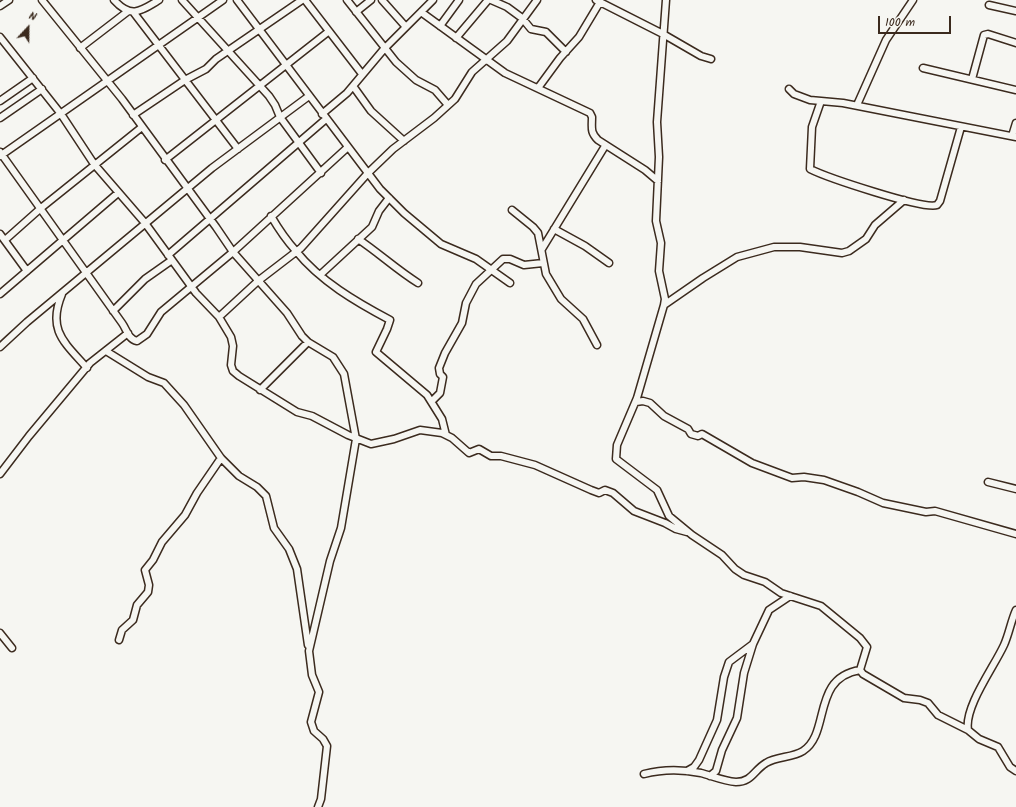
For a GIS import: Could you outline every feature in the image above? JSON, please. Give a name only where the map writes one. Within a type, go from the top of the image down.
[{"type":"street","points":[[0,6],[9,0]]},
{"type":"street","points":[[42,0],[133,115],[233,252],[287,313],[308,342],[333,357],[344,374],[356,439],[348,496],[341,528],[327,572],[309,651]]},
{"type":"street","points":[[114,0],[127,12],[134,13],[159,0]]},
{"type":"street","points":[[182,0],[276,105],[280,117],[321,173]]},
{"type":"street","points":[[223,0],[158,47],[1,154],[63,239],[132,340],[137,341],[142,339],[147,334],[161,312],[233,252],[270,216],[321,173],[348,147]]},
{"type":"street","points":[[133,115],[185,80],[206,69],[228,51],[302,0]]},
{"type":"street","points":[[305,0],[328,32],[362,74]]},
{"type":"street","points":[[347,0],[384,49],[409,74],[435,90],[448,105]]},
{"type":"street","points":[[356,12],[370,0]]},
{"type":"street","points":[[113,311],[145,278],[170,257],[210,219],[298,143],[353,86],[384,49],[433,0]]},
{"type":"street","points":[[440,26],[459,0]]},
{"type":"street","points":[[456,38],[490,0],[507,7],[522,18],[531,28],[546,32],[566,52]]},
{"type":"street","points":[[219,317],[258,281],[296,252],[368,173],[448,105],[462,91],[472,72],[507,41],[522,18],[537,0]]},
{"type":"street","points":[[666,0],[657,122],[658,181],[656,221],[661,243],[659,270],[665,299],[636,402],[617,445],[616,459],[657,490],[669,516],[689,533],[722,555],[735,569],[744,575],[765,582],[781,593],[798,597],[821,606],[865,643],[867,651],[860,670]]},
{"type":"street","points":[[857,105],[886,40],[913,0]]},
{"type":"street","points":[[240,1],[259,30],[324,117],[389,198],[441,244],[476,259],[510,283]]},
{"type":"street","points":[[384,1],[406,27]]},
{"type":"street","points":[[538,88],[579,38],[598,1],[663,34],[701,56],[710,59]]},
{"type":"street","points":[[989,5],[1016,11]]},
{"type":"street","points":[[80,48],[127,12]]},
{"type":"street","points":[[422,12],[505,73],[590,113],[592,117],[592,135],[605,146],[645,170],[658,181]]},
{"type":"street","points":[[134,13],[158,47],[238,148]]},
{"type":"street","points":[[165,160],[215,119],[328,32]]},
{"type":"street","points":[[972,79],[984,35],[988,34],[1016,43]]},
{"type":"street","points":[[0,37],[42,88],[94,164],[145,223],[192,287],[219,317],[231,337],[233,346],[231,365],[233,371],[260,390],[297,412],[325,422],[356,439],[371,444],[420,430],[446,435],[469,453],[479,449],[484,454],[501,456],[535,465],[599,493],[605,490],[613,493],[634,511],[689,533]]},
{"type":"street","points":[[923,68],[1016,90]]},
{"type":"street","points":[[0,101],[33,78]]},
{"type":"street","points":[[353,86],[371,111],[404,141]]},
{"type":"street","points":[[0,118],[42,88]]},
{"type":"street","points":[[789,89],[802,98],[857,105],[962,127],[1014,136],[1016,123]]},
{"type":"street","points":[[1,344],[187,189],[238,148],[309,96]]},
{"type":"street","points":[[821,101],[812,127],[810,169],[904,200],[930,206],[937,204],[945,186],[962,127]]},
{"type":"street","points":[[5,240],[94,164],[142,127]]},
{"type":"street","points":[[542,249],[605,146]]},
{"type":"street","points":[[0,294],[118,193]]},
{"type":"street","points":[[320,275],[358,238],[372,227],[379,211],[389,198]]},
{"type":"street","points":[[664,305],[737,257],[774,247],[800,247],[842,253],[849,250],[866,239],[876,225],[904,200]]},
{"type":"street","points":[[512,210],[538,233],[546,274],[556,292],[583,319],[597,345]]},
{"type":"street","points":[[270,216],[296,252],[320,275],[365,307],[390,320],[376,352],[432,401],[442,419],[446,435]]},
{"type":"street","points":[[554,229],[586,246],[609,263]]},
{"type":"street","points":[[0,234],[27,271]]},
{"type":"street","points":[[358,238],[379,253],[392,266],[418,283]]},
{"type":"street","points":[[432,401],[440,392],[443,377],[440,374],[439,368],[445,353],[462,323],[466,303],[476,284],[493,270],[499,262],[506,258],[524,265],[543,263]]},
{"type":"street","points":[[63,292],[57,306],[56,325],[65,343],[86,368]]},
{"type":"street","points":[[0,474],[29,436],[86,368],[128,333]]},
{"type":"street","points":[[260,390],[308,342]]},
{"type":"street","points":[[106,351],[148,377],[164,383],[184,405],[221,458],[239,476],[257,487],[266,496],[274,528],[289,549],[297,569],[312,675],[319,692],[311,722],[314,731],[323,739],[327,746],[322,799],[318,807]]},
{"type":"street","points":[[636,402],[644,401],[650,403],[656,410],[672,421],[688,429],[691,434],[698,436],[702,434],[752,463],[792,478],[804,477],[824,480],[883,503],[926,512],[935,511],[1016,534]]},
{"type":"street","points":[[119,640],[122,630],[133,620],[137,605],[148,592],[149,585],[145,570],[153,560],[162,542],[185,514],[200,488],[221,458]]},
{"type":"street","points":[[988,482],[1016,489]]},
{"type":"street","points":[[710,776],[716,771],[722,750],[737,718],[744,673],[753,644],[769,610],[790,596]]},
{"type":"street","points":[[968,730],[968,716],[988,673],[1003,648],[1016,610]]},
{"type":"street","points":[[0,633],[12,648]]},
{"type":"street","points":[[687,771],[694,767],[699,760],[717,720],[724,677],[729,662],[753,644]]},
{"type":"street","points":[[860,670],[863,674],[904,698],[920,700],[928,703],[938,715],[968,730],[979,739],[998,747],[1010,767],[1016,771]]},
{"type":"street","points":[[644,774],[669,769],[687,771],[737,782],[750,779],[764,764],[804,751],[816,736],[823,702],[834,686],[847,672],[860,670]]}]
